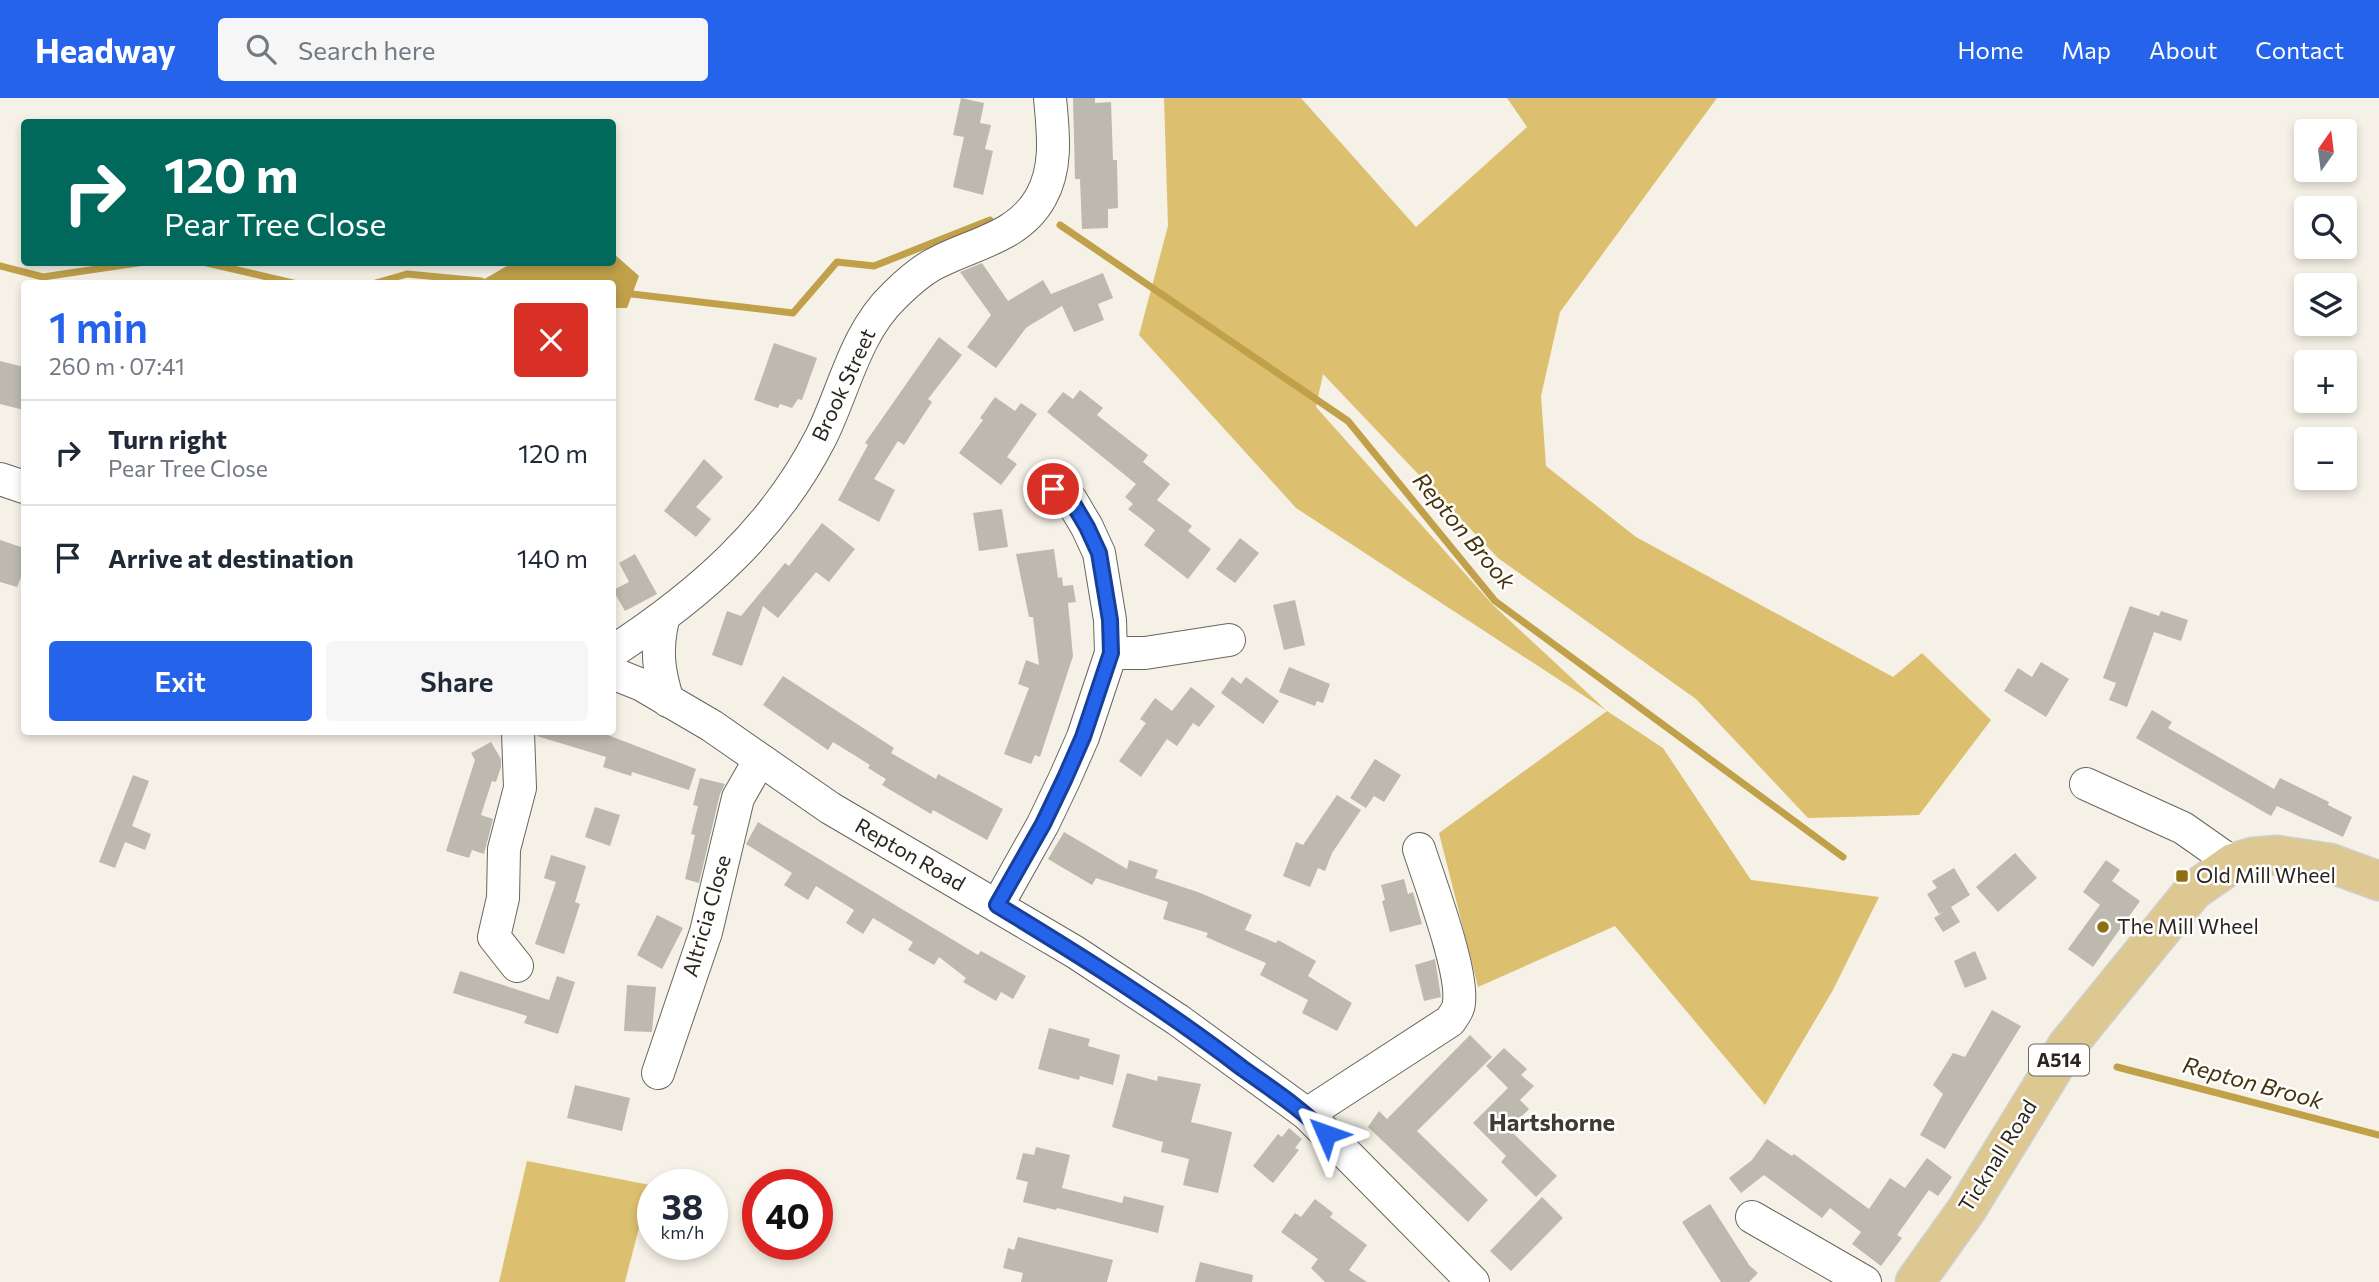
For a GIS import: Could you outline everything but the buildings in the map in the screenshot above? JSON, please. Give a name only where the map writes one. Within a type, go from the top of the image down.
[{"type":"main road","name":"Ticknall Road","points":[[1915,1282],[1966,1209],[2067,1045],[2193,891],[2233,863],[2265,856],[2303,857],[2330,863],[2379,881]]},
{"type":"street","name":"Brook Street","points":[[616,649],[663,619],[750,542],[773,515],[820,438],[859,346],[877,315],[891,298],[938,261],[1010,231],[1041,197],[1051,168],[1054,138],[1050,98]]},
{"type":"street","points":[[0,479],[21,486]]},
{"type":"street","points":[[997,905],[1043,824],[1065,778],[1083,737],[1111,653],[1110,620],[1099,553],[1071,500],[1053,489]]},
{"type":"street","points":[[663,619],[657,646],[661,679],[668,701]]},
{"type":"street","points":[[1111,653],[1145,653],[1229,640]]},
{"type":"street","name":"Repton Road","points":[[616,675],[642,685],[712,726],[830,808],[997,905],[1105,971],[1178,1020],[1307,1114],[1472,1282]]},
{"type":"street","points":[[517,966],[494,937],[503,898],[504,849],[520,788],[518,735]]},
{"type":"street","name":"Altricia Close","points":[[658,1073],[706,932],[738,798],[759,761]]},
{"type":"street","points":[[2086,784],[2183,828],[2233,863]]},
{"type":"street","points":[[1307,1114],[1450,1021],[1459,1006],[1460,992],[1450,948],[1419,849]]},
{"type":"street","points":[[1752,1217],[1865,1282]]},
{"type":"shaded area","points":[[1164,98],[1301,98],[1416,227],[1527,127],[1507,98],[1717,98],[1560,312],[1541,396],[1546,466],[1636,537],[1893,677],[1922,653],[1991,720],[1919,815],[1808,818],[1696,699],[1498,558],[1323,374],[1316,407],[1493,605],[1607,711],[1296,508],[1139,335],[1168,226]]},
{"type":"shaded area","points":[[616,256],[639,276],[627,308],[616,308],[616,280],[483,280],[507,266],[616,266]]},
{"type":"shaded area","points":[[1607,711],[1663,748],[1751,880],[1879,897],[1833,990],[1765,1105],[1615,926],[1478,987],[1439,833]]},
{"type":"shaded area","points":[[527,1161],[637,1182],[637,1235],[625,1282],[499,1282]]},
{"type":"waterway","name":"Repton Brook","points":[[632,294],[793,313],[837,262],[874,266],[990,220]]},
{"type":"waterway","name":"Repton Brook","points":[[1060,225],[1348,421],[1495,601],[1843,857]]},
{"type":"waterway","name":"Repton Brook","points":[[0,266],[43,277],[117,266]]},
{"type":"waterway","name":"Repton Brook","points":[[220,266],[280,280]]},
{"type":"waterway","name":"Repton Brook","points":[[386,280],[407,274],[470,280]]},
{"type":"waterway","name":"Repton Brook","points":[[2117,1067],[2379,1135]]},
{"type":"place","name":"Old Mill Wheel","points":[[2182,876]]},
{"type":"place","name":"The Mill Wheel","points":[[2103,927]]},
{"type":"district","name":"Hartshorne","points":[[1552,1123]]},
{"type":"route","points":[[1053,489],[1071,500],[1099,553],[1106,586],[1111,653],[1083,737],[1065,778],[1043,824],[997,905],[1105,971],[1178,1020],[1307,1114],[1326,1134]]}]
